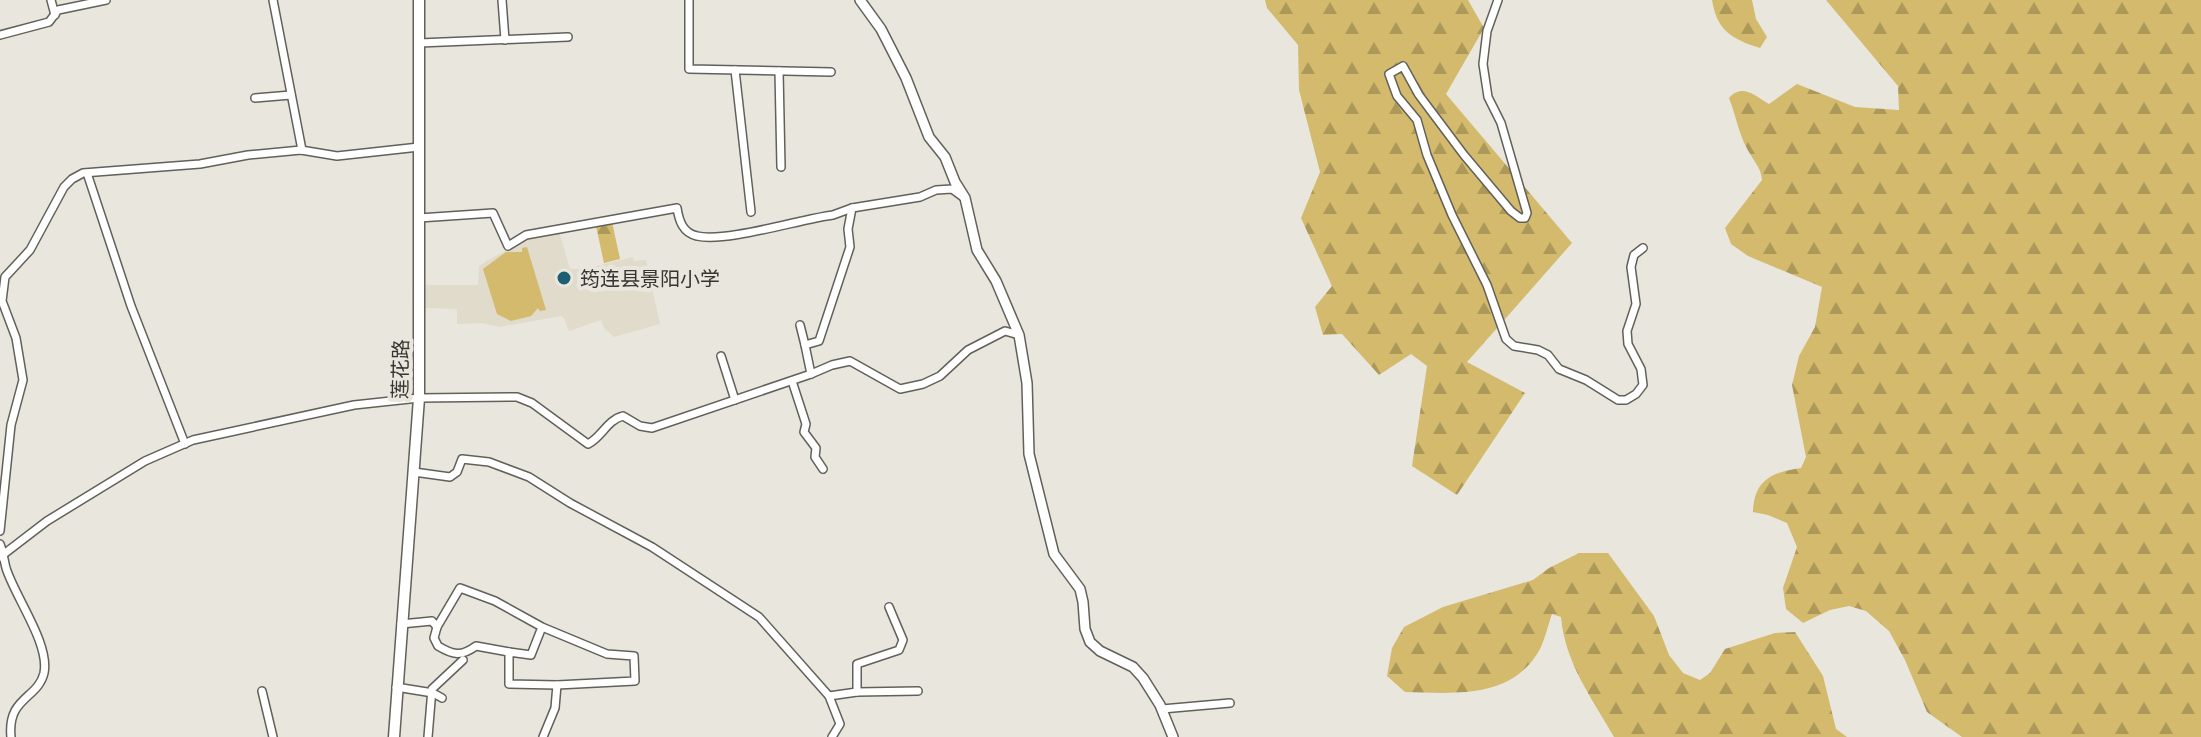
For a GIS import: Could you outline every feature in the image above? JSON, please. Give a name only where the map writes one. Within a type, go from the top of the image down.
[{"type":"main road","name":"莲花路","points":[[394,737],[419,398],[419,0]]},
{"type":"street","points":[[51,0],[55,15]]},
{"type":"street","points":[[0,35],[49,22],[58,10],[106,0]]},
{"type":"street","points":[[273,0],[302,150]]},
{"type":"street","points":[[502,0],[505,40]]},
{"type":"street","points":[[689,0],[689,69],[831,72]]},
{"type":"street","points":[[860,0],[881,29],[906,78],[929,137],[945,157],[965,198],[977,250],[996,281],[1019,335],[1027,383],[1029,454],[1054,554],[1080,589],[1085,629],[1090,642],[1100,651],[1133,667],[1143,678],[1162,709],[1173,737]]},
{"type":"street","points":[[1498,0],[1487,31],[1483,64],[1488,97],[1501,123],[1520,196],[1526,207],[1525,218],[1511,211],[1484,180],[1419,95],[1403,66],[1389,74],[1397,96],[1417,120],[1427,155],[1452,215],[1487,285],[1506,339],[1514,346],[1548,355],[1559,369],[1586,380],[1618,400],[1626,400],[1636,394],[1643,385],[1641,369],[1628,344],[1627,331],[1636,304],[1631,267],[1634,255],[1643,248]]},
{"type":"street","points":[[419,43],[568,37]]},
{"type":"street","points":[[735,70],[751,212]]},
{"type":"street","points":[[779,71],[781,167]]},
{"type":"street","points":[[255,98],[291,95]]},
{"type":"street","points":[[0,531],[11,425],[23,380],[16,338],[2,301],[5,277],[30,250],[64,187],[72,179],[87,173],[174,167],[302,150],[337,156],[419,147]]},
{"type":"street","points":[[87,173],[131,306],[185,444]]},
{"type":"street","points":[[419,218],[493,213],[508,246],[526,235],[677,208],[684,229],[696,236],[717,237],[920,197],[936,190],[952,189],[965,198]]},
{"type":"street","points":[[805,345],[819,341],[850,247],[848,229],[852,208]]},
{"type":"street","points":[[800,325],[811,374]]},
{"type":"street","points":[[2,556],[86,496],[145,461],[185,444],[244,428],[354,405],[419,398],[517,397],[532,403],[588,444],[597,439],[615,418],[623,416],[640,426],[652,428],[850,361],[900,389],[923,384],[940,376],[968,350],[1005,331],[1019,335]]},
{"type":"street","points":[[721,356],[735,400]]},
{"type":"street","points":[[792,381],[806,424],[804,432],[816,448],[815,457],[823,469]]},
{"type":"street","points":[[414,472],[450,477],[457,472],[462,459],[499,465],[535,481],[652,547],[759,617],[829,696],[840,724],[832,737]]},
{"type":"street","points":[[0,544],[6,567],[44,660],[42,679],[20,701],[13,714],[11,737]]},
{"type":"street","points":[[509,652],[509,684],[635,681],[634,656],[607,654],[542,627],[495,601],[460,588],[437,627],[434,638],[438,646],[456,655],[476,646],[531,655],[542,627]]},
{"type":"street","points":[[857,692],[857,664],[899,650],[903,640],[889,607]]},
{"type":"street","points":[[401,624],[432,621],[437,627]]},
{"type":"street","points":[[428,737],[431,692],[463,660]]},
{"type":"street","points":[[543,737],[555,708],[557,685]]},
{"type":"street","points":[[396,687],[431,692],[442,698]]},
{"type":"street","points":[[262,691],[273,737]]},
{"type":"street","points":[[829,696],[857,692],[918,691]]},
{"type":"street","points":[[1162,709],[1230,703]]},
{"type":"shaded area","name":"筠连县景阳小学","points":[[559,231],[570,269],[584,269],[633,257],[634,261],[646,260],[660,324],[614,337],[604,328],[601,320],[569,331],[561,316],[499,327],[482,323],[457,324],[457,309],[423,308],[424,285],[478,285],[479,266],[488,260],[533,236]]},
{"type":"green space","points":[[1265,0],[1468,0],[1484,28],[1446,94],[1572,243],[1467,362],[1525,393],[1457,495],[1412,466],[1427,366],[1411,354],[1379,375],[1342,334],[1323,335],[1315,307],[1332,286],[1301,218],[1320,172],[1299,90],[1298,45],[1267,8]]},
{"type":"green space","points":[[1712,0],[1752,0],[1756,19],[1767,37],[1760,48],[1727,32],[1714,11]]},
{"type":"green space","points":[[1826,0],[2201,0],[2201,737],[1962,737],[1927,712],[1889,631],[1866,611],[1849,606],[1830,610],[1803,623],[1786,609],[1783,588],[1797,547],[1787,523],[1753,512],[1754,501],[1766,480],[1781,472],[1801,468],[1806,457],[1792,385],[1799,356],[1815,327],[1822,287],[1748,256],[1731,244],[1725,228],[1762,180],[1760,170],[1744,143],[1729,98],[1743,91],[1769,104],[1797,84],[1855,107],[1899,110],[1898,86]]},
{"type":"green space","points":[[612,222],[620,259],[604,263],[596,226]]},
{"type":"green space","points":[[527,247],[546,310],[540,311],[538,308],[531,316],[511,321],[497,314],[483,269],[506,252],[522,252],[522,248]]},
{"type":"green space","points":[[1579,553],[1608,553],[1654,616],[1669,655],[1683,673],[1700,680],[1710,673],[1725,649],[1775,633],[1795,632],[1823,676],[1836,729],[1847,737],[1614,737],[1574,665],[1561,617],[1552,614],[1540,649],[1528,666],[1498,685],[1462,692],[1405,692],[1387,676],[1392,648],[1404,627],[1443,607],[1533,580]]},
{"type":"place","name":"筠连县景阳小学","points":[[564,278]]}]
